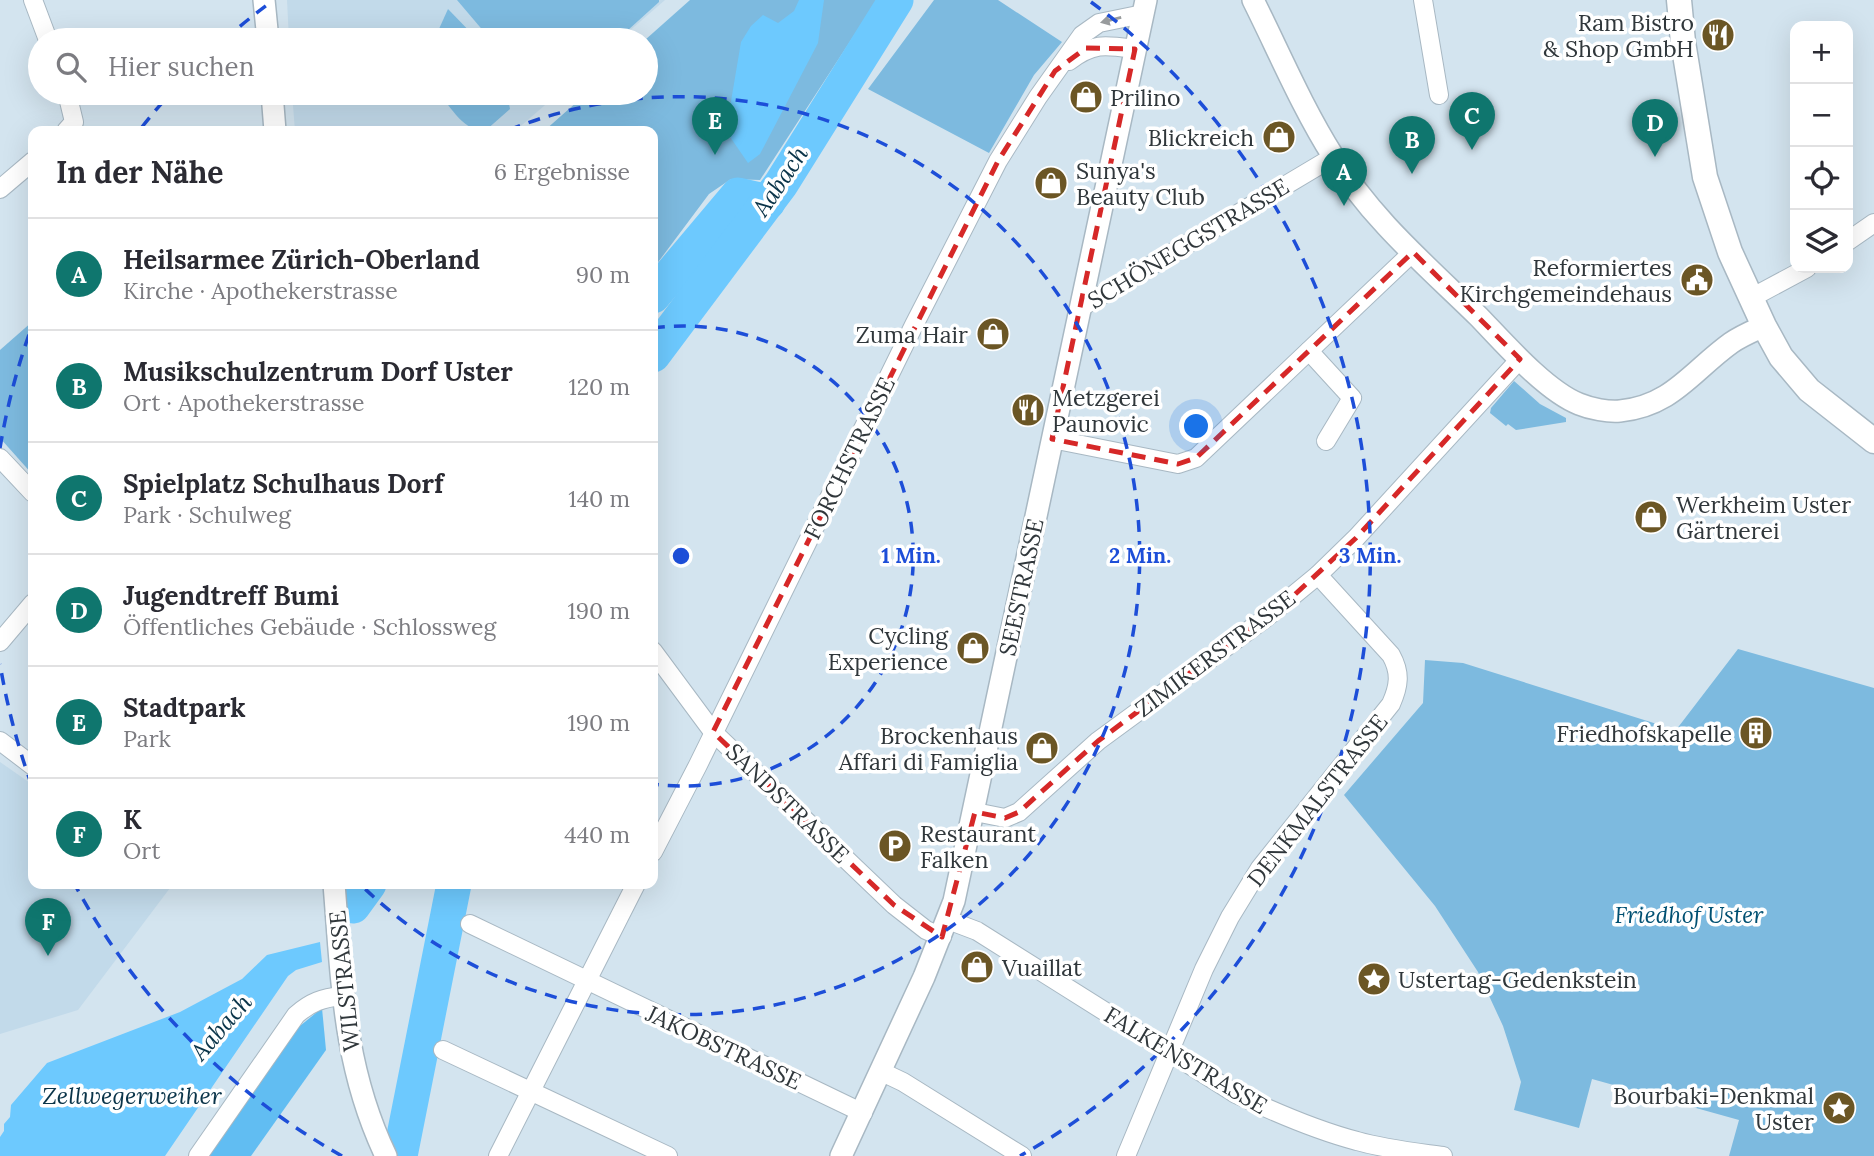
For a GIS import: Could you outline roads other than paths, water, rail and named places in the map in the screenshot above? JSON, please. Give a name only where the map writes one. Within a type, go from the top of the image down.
[{"type":"main road","points":[[1679,0],[1683,42],[1706,177],[1719,225],[1751,298],[1781,357],[1809,390],[1874,441]]},
{"type":"street","points":[[33,0],[44,28]]},
{"type":"street","points":[[264,0],[267,28]]},
{"type":"street","points":[[1253,0],[1333,157],[1376,213],[1520,359],[1578,404],[1612,411],[1647,407],[1671,394],[1734,340],[1764,326]]},
{"type":"street","points":[[1423,0],[1439,95]]},
{"type":"street","name":"SEESTRASSE","points":[[841,1156],[882,1072],[945,928],[975,812],[1144,7]]},
{"type":"street","name":"FORCHSTRASSE","points":[[658,842],[998,161],[1055,71],[1083,35],[1099,23],[1144,7]]},
{"type":"street","name":"FORCHSTRASSE","points":[[1055,71],[1086,48],[1104,45],[1135,49]]},
{"type":"street","points":[[70,105],[74,122],[70,126]]},
{"type":"street","points":[[273,105],[275,126]]},
{"type":"street","name":"SCHÖNEGGSTRASSE","points":[[1080,308],[1333,157]]},
{"type":"street","points":[[0,190],[28,165]]},
{"type":"street","points":[[1853,238],[1874,223]]},
{"type":"street","points":[[1052,439],[1178,464],[1196,458],[1413,251]]},
{"type":"street","points":[[1751,298],[1798,273]]},
{"type":"street","points":[[1309,351],[1352,398],[1326,442]]},
{"type":"street","name":"ZIMIKERSTRASSE","points":[[975,812],[1005,818],[1020,812],[1098,741],[1267,617],[1318,575],[1356,538],[1520,359]]},
{"type":"street","points":[[0,458],[28,488]]},
{"type":"street","name":"DENKMALSTRASSE","points":[[1126,1156],[1203,970],[1230,918],[1260,868],[1391,704],[1397,691],[1397,666],[1391,655],[1318,575]]},
{"type":"street","points":[[0,642],[28,609]]},
{"type":"street","name":"SANDSTRASSE","points":[[658,658],[713,732],[894,905],[926,930],[945,928]]},
{"type":"street","points":[[0,741],[28,762]]},
{"type":"street","name":"WILSTRASSE","points":[[334,889],[342,996],[355,1072],[383,1151]]},
{"type":"street","points":[[498,1156],[633,889]]},
{"type":"street","points":[[470,924],[585,981]]},
{"type":"street","name":"FALKENSTRASSE","points":[[945,928],[976,931],[1236,1094],[1315,1129],[1360,1142],[1443,1156]]},
{"type":"street","name":"JAKOBSTRASSE","points":[[585,981],[863,1113]]},
{"type":"street","points":[[198,1156],[296,1015],[320,998],[342,996]]},
{"type":"street","points":[[443,1050],[668,1156]]},
{"type":"street","points":[[882,1072],[903,1082],[1021,1156]]},
{"type":"water","points":[[799,0],[824,0],[818,43],[760,154],[748,163],[726,131],[741,42],[751,26],[763,15],[778,23],[794,11]]},
{"type":"water","name":"Zellwegerweiher","points":[[320,942],[322,962],[296,970],[288,976],[165,1156],[0,1156],[0,1137],[4,1124],[10,1117],[11,1105],[47,1063],[180,1012],[242,979],[267,955]]},
{"type":"waterway","name":"Aabach","points":[[658,348],[781,184],[896,0]]},
{"type":"waterway","points":[[658,290],[738,195],[768,202]]},
{"type":"waterway","points":[[353,906],[365,889]]},
{"type":"waterway","name":"Aabach","points":[[400,1156],[453,889]]},
{"type":"place","name":"Ram Bistro & Shop GmbH","points":[[1718,35]]},
{"type":"place","name":"Prilino","points":[[1086,97]]},
{"type":"place","name":"Blickreich","points":[[1279,137]]},
{"type":"place","name":"Spielplatz Schulhaus Dorf","points":[[1472,150]]},
{"type":"place","name":"Stadtpark","points":[[715,155]]},
{"type":"place","name":"Jugendtreff Bumi","points":[[1655,157]]},
{"type":"place","name":"Musikschulzentrum Dorf Uster","points":[[1412,174]]},
{"type":"place","name":"Sunya's Beauty Club","points":[[1051,183]]},
{"type":"place","name":"Heilsarmee Zürich-Oberland","points":[[1344,206]]},
{"type":"place","name":"Reformiertes Kirchgemeindehaus","points":[[1697,280]]},
{"type":"place","name":"Zuma Hair","points":[[993,334]]},
{"type":"place","name":"Metzgerei Paunovic","points":[[1028,410]]},
{"type":"place","name":"Werkheim Uster Gärtnerei","points":[[1651,517]]},
{"type":"place","name":"Cycling Experience","points":[[973,648]]},
{"type":"place","name":"Friedhofskapelle","points":[[1756,733]]},
{"type":"place","name":"Brockenhaus Affari di Famiglia","points":[[1042,748]]},
{"type":"place","name":"Restaurant Falken","points":[[895,846]]},
{"type":"place","name":"K","points":[[48,956]]},
{"type":"place","name":"Vuaillat","points":[[977,967]]},
{"type":"place","name":"Ustertag-Gedenkstein","points":[[1374,979]]},
{"type":"place","name":"Bourbaki-Denkmal Uster","points":[[1839,1108]]},
{"type":"park label","name":"Friedhof Uster","points":[[1689,914]]}]
